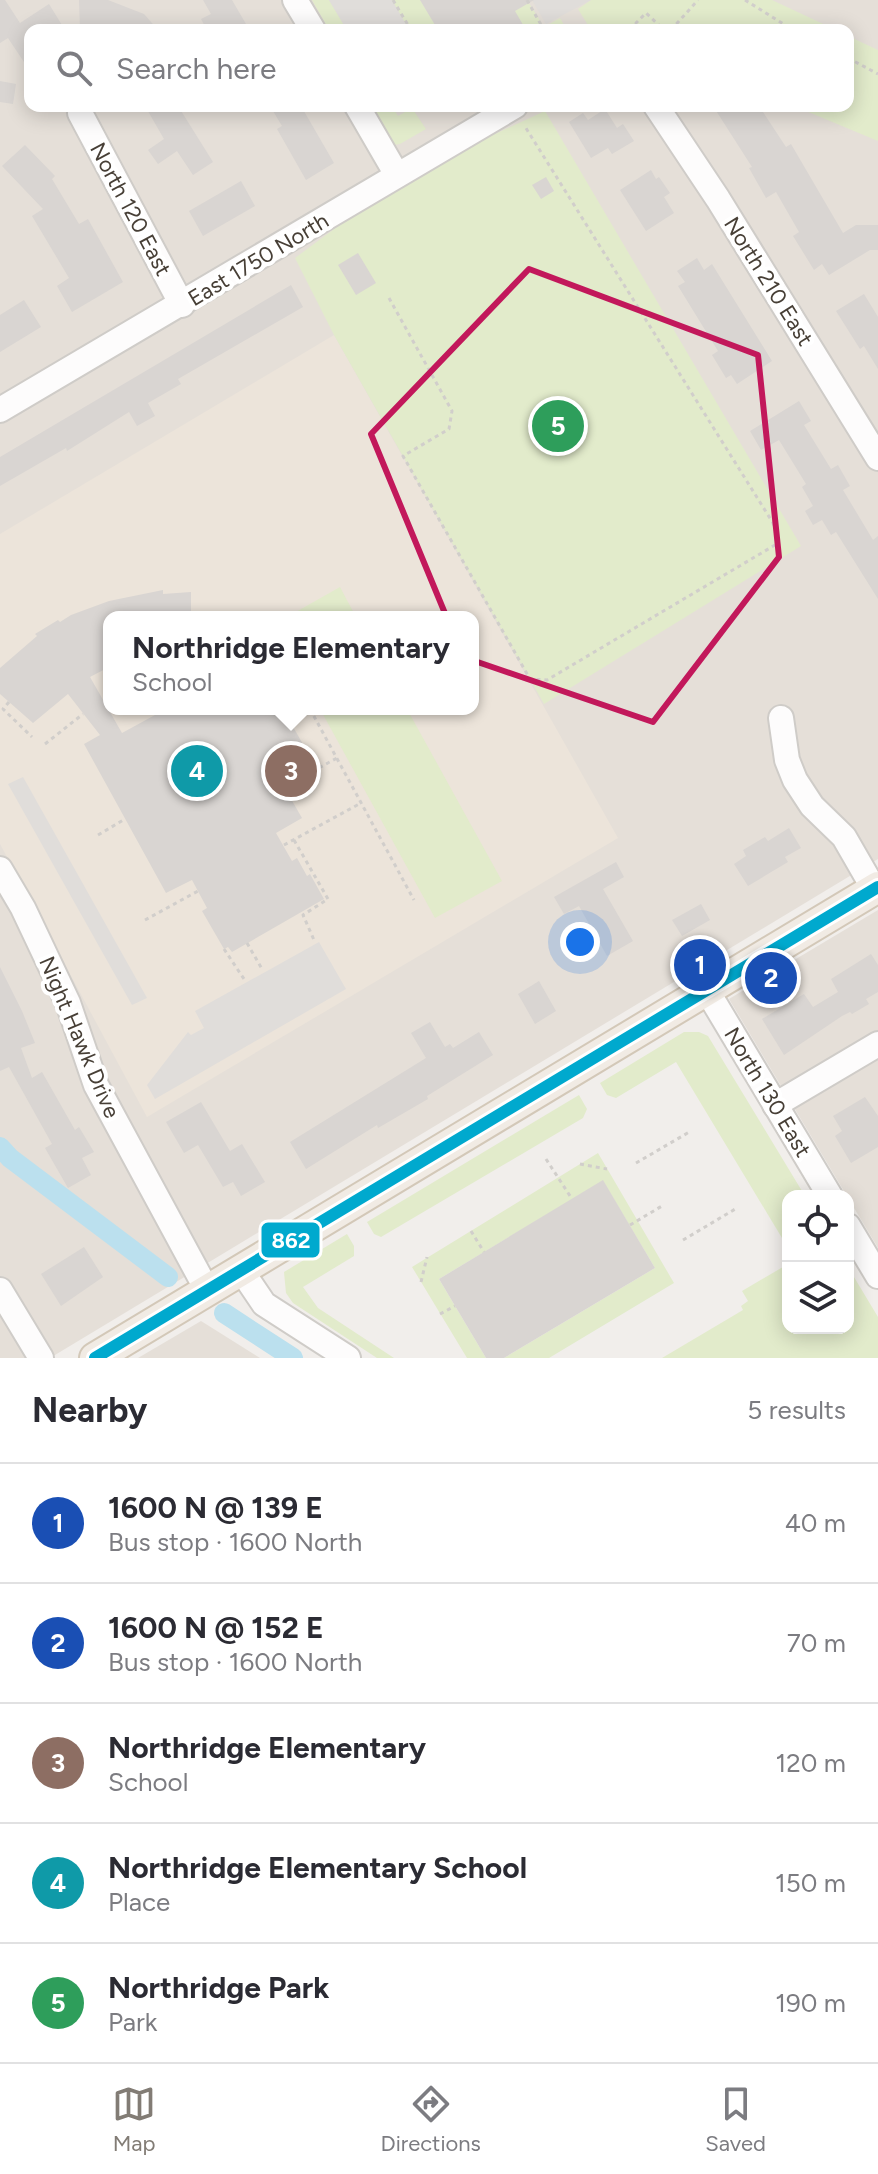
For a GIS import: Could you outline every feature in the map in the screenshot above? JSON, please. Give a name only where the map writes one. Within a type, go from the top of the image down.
[{"type":"main road","points":[[95,1358],[876,888]]},
{"type":"street","points":[[295,0],[309,24]]},
{"type":"street","points":[[360,112],[397,175]]},
{"type":"street","name":"East 1750 North","points":[[0,410],[397,175],[517,112]]},
{"type":"street","name":"North 210 East","points":[[660,112],[718,199],[878,458]]},
{"type":"street","name":"North 120 East","points":[[80,113],[182,305]]},
{"type":"street","points":[[781,718],[787,760],[795,780],[812,806],[844,837],[876,888]]},
{"type":"street","name":"Night Hawk Drive","points":[[0,869],[23,908],[68,1003],[96,1085],[207,1290]]},
{"type":"street","name":"North 130 East","points":[[706,989],[826,1190]]},
{"type":"street","points":[[775,1105],[878,1044]]},
{"type":"street","points":[[854,1236],[878,1276]]},
{"type":"street","points":[[241,1270],[264,1304],[348,1358]]},
{"type":"street","points":[[0,1290],[41,1358]]},
{"type":"path","points":[[393,0],[407,24]]},
{"type":"path","points":[[527,0],[541,24]]},
{"type":"path","points":[[676,24],[698,0]]},
{"type":"path","points":[[745,0],[783,24]]},
{"type":"path","points":[[637,24],[646,13],[658,24]]},
{"type":"path","points":[[854,61],[878,74]]},
{"type":"path","points":[[389,298],[452,411],[449,429],[403,456],[530,679],[547,680],[775,545],[777,536],[773,523],[517,112]]},
{"type":"path","points":[[9,702],[3,709],[32,737]]},
{"type":"path","points":[[45,744],[83,714]]},
{"type":"path","points":[[313,715],[414,900]]},
{"type":"path","points":[[284,787],[337,758]]},
{"type":"path","points":[[284,845],[361,803]]},
{"type":"path","points":[[98,835],[125,819]]},
{"type":"path","points":[[294,840],[328,899],[303,915],[314,940]]},
{"type":"path","points":[[145,920],[198,891]]},
{"type":"path","points":[[247,943],[262,969]]},
{"type":"path","points":[[224,949],[244,979]]},
{"type":"path","points":[[636,1163],[691,1131]]},
{"type":"path","points":[[546,1159],[572,1199]]},
{"type":"path","points":[[580,1164],[607,1169]]},
{"type":"path","points":[[630,1225],[662,1206]]},
{"type":"path","points":[[683,1240],[737,1208]]},
{"type":"path","points":[[471,1231],[484,1252]]},
{"type":"path","points":[[421,1282],[427,1257]]},
{"type":"path","points":[[440,1314],[455,1306]]},
{"type":"highlighted area","points":[[529,269],[758,355],[779,557],[653,722],[463,657],[371,434]]},
{"type":"shaded area","points":[[0,0],[878,0],[878,859],[50,1358],[0,1358]]},
{"type":"shaded area","points":[[329,0],[392,0],[406,24],[343,24]]},
{"type":"shaded area","points":[[532,0],[591,0],[546,24]]},
{"type":"shaded area","points":[[334,335],[618,838],[147,1117],[0,844],[0,534]]},
{"type":"shaded area","points":[[23,777],[147,998],[132,1005],[8,784]]},
{"type":"shaded area","points":[[878,910],[878,1248],[854,1208],[854,1190],[843,1190],[729,999]]},
{"type":"shaded area","points":[[319,942],[346,989],[155,1099],[147,1085],[188,1032],[191,1035],[204,1028],[195,1011]]},
{"type":"shaded area","points":[[201,1321],[260,1358],[138,1358]]},
{"type":"green space","points":[[312,0],[329,0],[343,24],[326,24]]},
{"type":"green space","points":[[392,0],[527,0],[542,24],[406,24]]},
{"type":"green space","points":[[591,0],[772,0],[823,24],[587,24],[578,9]]},
{"type":"green space","points":[[560,18],[564,24],[549,24]]},
{"type":"green space","points":[[854,39],[878,50],[878,141],[808,112],[854,112]]},
{"type":"green space","points":[[375,112],[396,112],[398,116],[415,112],[426,129],[394,145]]},
{"type":"green space","points":[[546,112],[801,546],[544,704],[334,335],[295,258],[345,221],[484,139]]},
{"type":"green space","points":[[340,587],[353,611],[298,611]]},
{"type":"green space","points":[[323,715],[410,715],[502,881],[435,918]]},
{"type":"green space","points":[[684,1032],[699,1032],[708,1036],[801,1190],[782,1190],[782,1238],[676,1062],[616,1098],[607,1095],[600,1083]]},
{"type":"green space","points":[[579,1095],[587,1109],[583,1118],[381,1237],[374,1234],[367,1222]]},
{"type":"green space","points":[[598,1153],[674,1283],[549,1358],[504,1358],[655,1268],[603,1181],[439,1279],[486,1358],[467,1358],[412,1267]]},
{"type":"green space","points":[[347,1234],[354,1246],[354,1256],[303,1287],[318,1308],[394,1358],[377,1358],[293,1303],[286,1293],[284,1272]]},
{"type":"green space","points":[[782,1268],[782,1334],[854,1334],[854,1277],[878,1317],[878,1358],[662,1358],[743,1310],[741,1306],[748,1301],[742,1291]]},
{"type":"building","points":[[0,0],[5,0],[20,23],[49,4],[61,24],[24,24],[24,62],[8,38],[0,43]]},
{"type":"building","points":[[79,0],[108,0],[144,14],[153,24],[80,24]]},
{"type":"building","points":[[203,0],[232,0],[246,24],[204,24],[201,19],[211,14]]},
{"type":"building","points":[[420,0],[534,0],[515,11],[523,24],[434,24]]},
{"type":"building","points":[[0,81],[16,84],[13,104],[0,102]]},
{"type":"building","points":[[148,112],[182,112],[213,162],[193,175],[177,151],[158,164],[148,150],[164,139]]},
{"type":"building","points":[[274,112],[304,112],[334,163],[306,180],[277,129],[282,126]]},
{"type":"building","points":[[600,112],[607,112],[617,128],[623,124],[634,141],[612,154],[608,148],[591,158],[569,122],[583,113],[588,120]]},
{"type":"building","points":[[717,112],[763,112],[786,147],[791,144],[843,233],[856,225],[878,225],[878,250],[870,250],[829,275],[822,264],[814,270],[793,236],[799,232],[776,192],[766,198],[749,168],[752,167]]},
{"type":"building","points":[[25,145],[55,176],[52,179],[79,224],[88,219],[123,282],[72,312],[57,286],[69,278],[32,216],[43,209],[2,166]]},
{"type":"building","points":[[651,170],[670,193],[664,197],[674,213],[646,231],[620,190]]},
{"type":"building","points":[[546,177],[554,191],[541,199],[532,185]]},
{"type":"building","points":[[241,181],[255,206],[203,236],[189,211]]},
{"type":"building","points":[[358,253],[376,283],[356,295],[338,265]]},
{"type":"building","points":[[697,258],[704,270],[712,264],[772,361],[737,384],[731,375],[726,378],[712,355],[718,351],[678,286],[685,282],[677,271]]},
{"type":"building","points":[[291,285],[303,307],[178,379],[181,384],[148,403],[155,416],[137,426],[129,412],[67,451],[66,448],[0,486],[0,457]]},
{"type":"building","points":[[864,294],[878,317],[878,369],[864,346],[860,349],[836,311]]},
{"type":"building","points":[[24,300],[41,327],[0,352],[0,315]]},
{"type":"building","points":[[799,401],[811,421],[804,425],[831,469],[838,465],[850,486],[843,490],[873,540],[878,536],[878,599],[836,532],[831,535],[822,520],[813,525],[805,511],[813,506],[802,487],[806,484],[779,440],[761,450],[750,431]]},
{"type":"building","points":[[163,590],[163,594],[191,592],[191,611],[103,611],[103,670],[90,677],[103,700],[103,715],[112,715],[122,733],[155,715],[286,715],[313,762],[280,780],[302,818],[276,833],[292,861],[297,858],[324,899],[232,952],[228,947],[224,949],[202,911],[207,908],[192,880],[166,893],[84,744],[100,735],[68,694],[33,723],[0,694],[0,668],[37,636],[35,634],[58,620],[60,622],[109,601]]},
{"type":"building","points":[[789,828],[801,848],[785,857],[788,862],[748,886],[734,864],[746,856],[743,850],[765,837],[768,841]]},
{"type":"building","points":[[616,862],[624,877],[603,889],[633,941],[607,956],[579,906],[564,914],[554,897]]},
{"type":"building","points":[[701,904],[710,920],[682,936],[672,920]]},
{"type":"building","points":[[871,954],[878,965],[878,992],[866,999],[869,1004],[842,1016],[784,1055],[762,1019],[804,994],[813,1007],[838,992],[831,979]]},
{"type":"building","points":[[0,967],[35,1043],[21,1048],[32,1078],[42,1072],[75,1130],[79,1127],[94,1152],[82,1158],[91,1175],[68,1188],[45,1148],[52,1144],[9,1067],[0,1071]]},
{"type":"building","points":[[539,981],[556,1011],[535,1024],[518,994]]},
{"type":"building","points":[[430,1022],[445,1047],[450,1044],[453,1048],[479,1032],[493,1055],[427,1096],[428,1099],[378,1128],[377,1125],[306,1169],[290,1142],[426,1058],[411,1033]]},
{"type":"building","points":[[865,1097],[878,1116],[878,1147],[851,1163],[835,1136],[842,1131],[833,1116]]},
{"type":"building","points":[[201,1102],[230,1151],[242,1144],[265,1182],[241,1196],[233,1182],[223,1187],[198,1145],[184,1153],[166,1122]]},
{"type":"building","points":[[603,1180],[655,1268],[504,1358],[486,1358],[439,1279]]},
{"type":"building","points":[[84,1247],[103,1277],[61,1306],[41,1274]]},
{"type":"waterway","points":[[0,1147],[10,1158],[168,1277]]},
{"type":"waterway","points":[[224,1313],[293,1358]]},
{"type":"transit line","name":"862","points":[[95,1358],[878,887]]},
{"type":"place","name":"Northridge Park","points":[[558,426]]},
{"type":"place","name":"Northridge Elementary School","points":[[197,771]]},
{"type":"place","name":"Northridge Elementary","points":[[291,771]]},
{"type":"place","name":"1600 N @ 139 E","points":[[700,965]]},
{"type":"place","name":"1600 N @ 152 E","points":[[771,978]]}]
